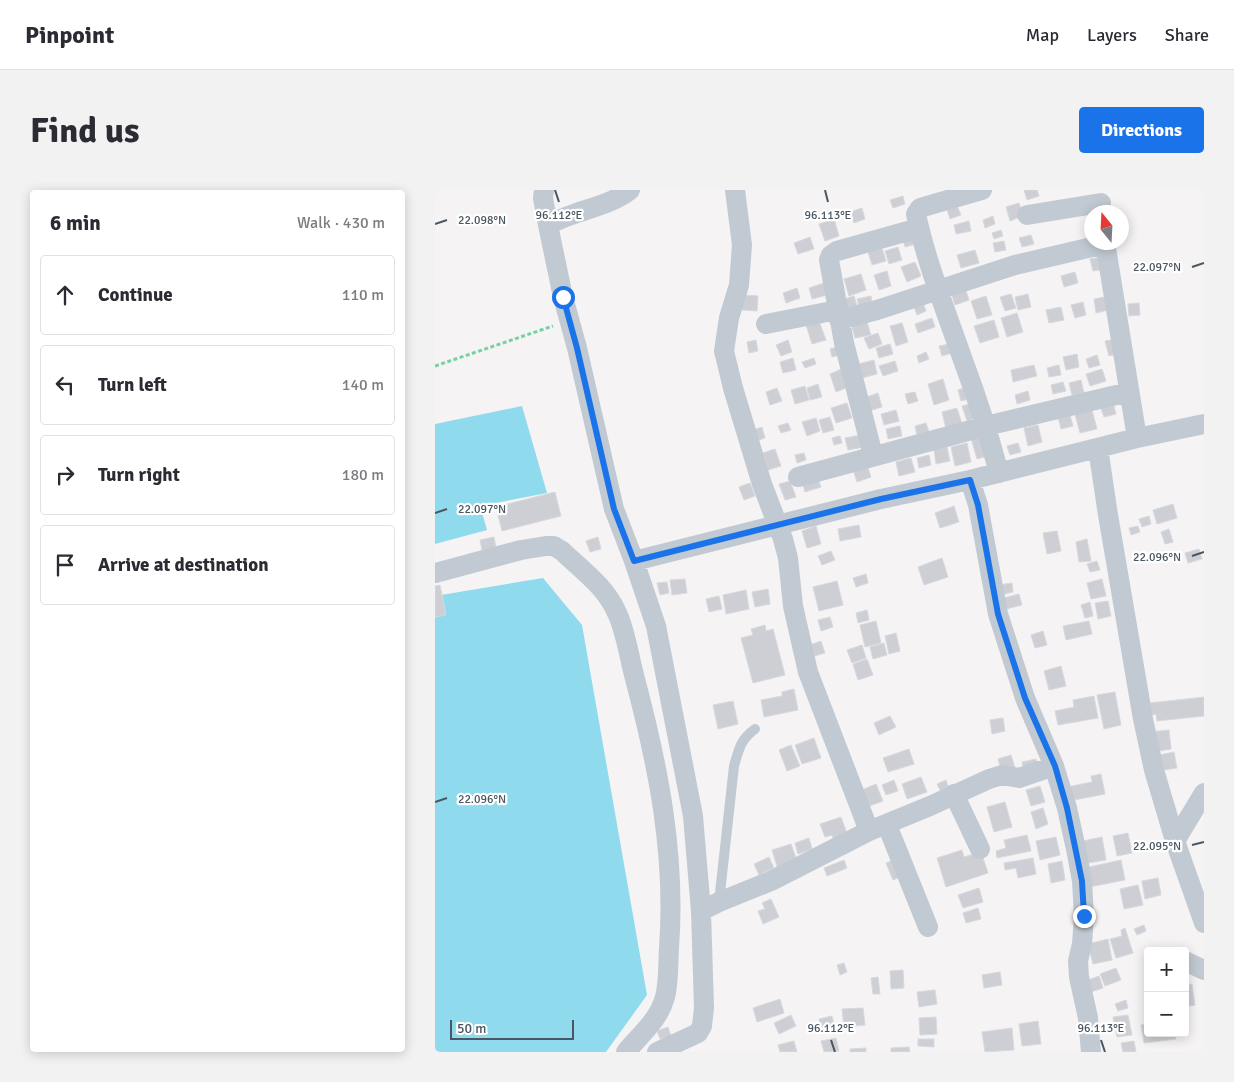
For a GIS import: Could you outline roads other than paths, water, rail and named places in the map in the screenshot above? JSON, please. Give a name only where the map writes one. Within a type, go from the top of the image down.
[{"type":"street","points":[[544,190],[543,198],[563,297],[577,348],[614,509],[656,626],[693,816],[701,911],[704,1008],[702,1026],[698,1033],[657,1052]]},
{"type":"street","points":[[548,225],[571,214],[597,207],[630,190]]},
{"type":"street","points":[[735,190],[742,245],[739,285],[729,318],[724,352],[733,388],[761,484],[783,539],[788,558],[793,606],[808,672],[878,828],[927,927]]},
{"type":"street","points":[[982,190],[920,208],[916,214],[938,290],[986,426],[999,473]]},
{"type":"street","points":[[1027,215],[1101,202]]},
{"type":"street","points":[[873,456],[838,315],[829,260],[831,255],[837,251],[919,228]]},
{"type":"street","points":[[766,324],[877,310],[1015,265],[1084,248]]},
{"type":"street","points":[[1106,250],[1137,438]]},
{"type":"street","points":[[797,477],[986,426],[1129,392]]},
{"type":"street","points":[[634,561],[881,499],[970,480],[1137,438],[1204,424]]},
{"type":"street","points":[[1098,448],[1143,719],[1154,770],[1175,841],[1204,923]]},
{"type":"street","points":[[970,480],[978,505],[998,614],[1025,698],[1055,766],[1067,808],[1082,881],[1084,932],[1078,961],[1079,977],[1088,1018],[1091,1052]]},
{"type":"street","points":[[435,572],[521,550],[554,546],[563,551],[604,591],[618,613],[660,781],[668,846],[671,927],[665,997],[656,1017],[643,1035],[626,1052]]},
{"type":"street","points":[[701,911],[771,881],[878,828],[995,777],[1001,775],[1019,778],[1055,766]]},
{"type":"street","points":[[1175,841],[1204,793]]},
{"type":"street","points":[[954,794],[980,849]]},
{"type":"street","points":[[1189,963],[1204,970]]},
{"type":"lane","points":[[719,902],[735,766],[740,744],[745,736],[755,729]]},
{"type":"water","points":[[522,406],[547,493],[480,506],[487,530],[435,544],[435,424]]},
{"type":"water","points":[[543,578],[582,625],[647,995],[606,1052],[435,1052],[435,596]]}]
